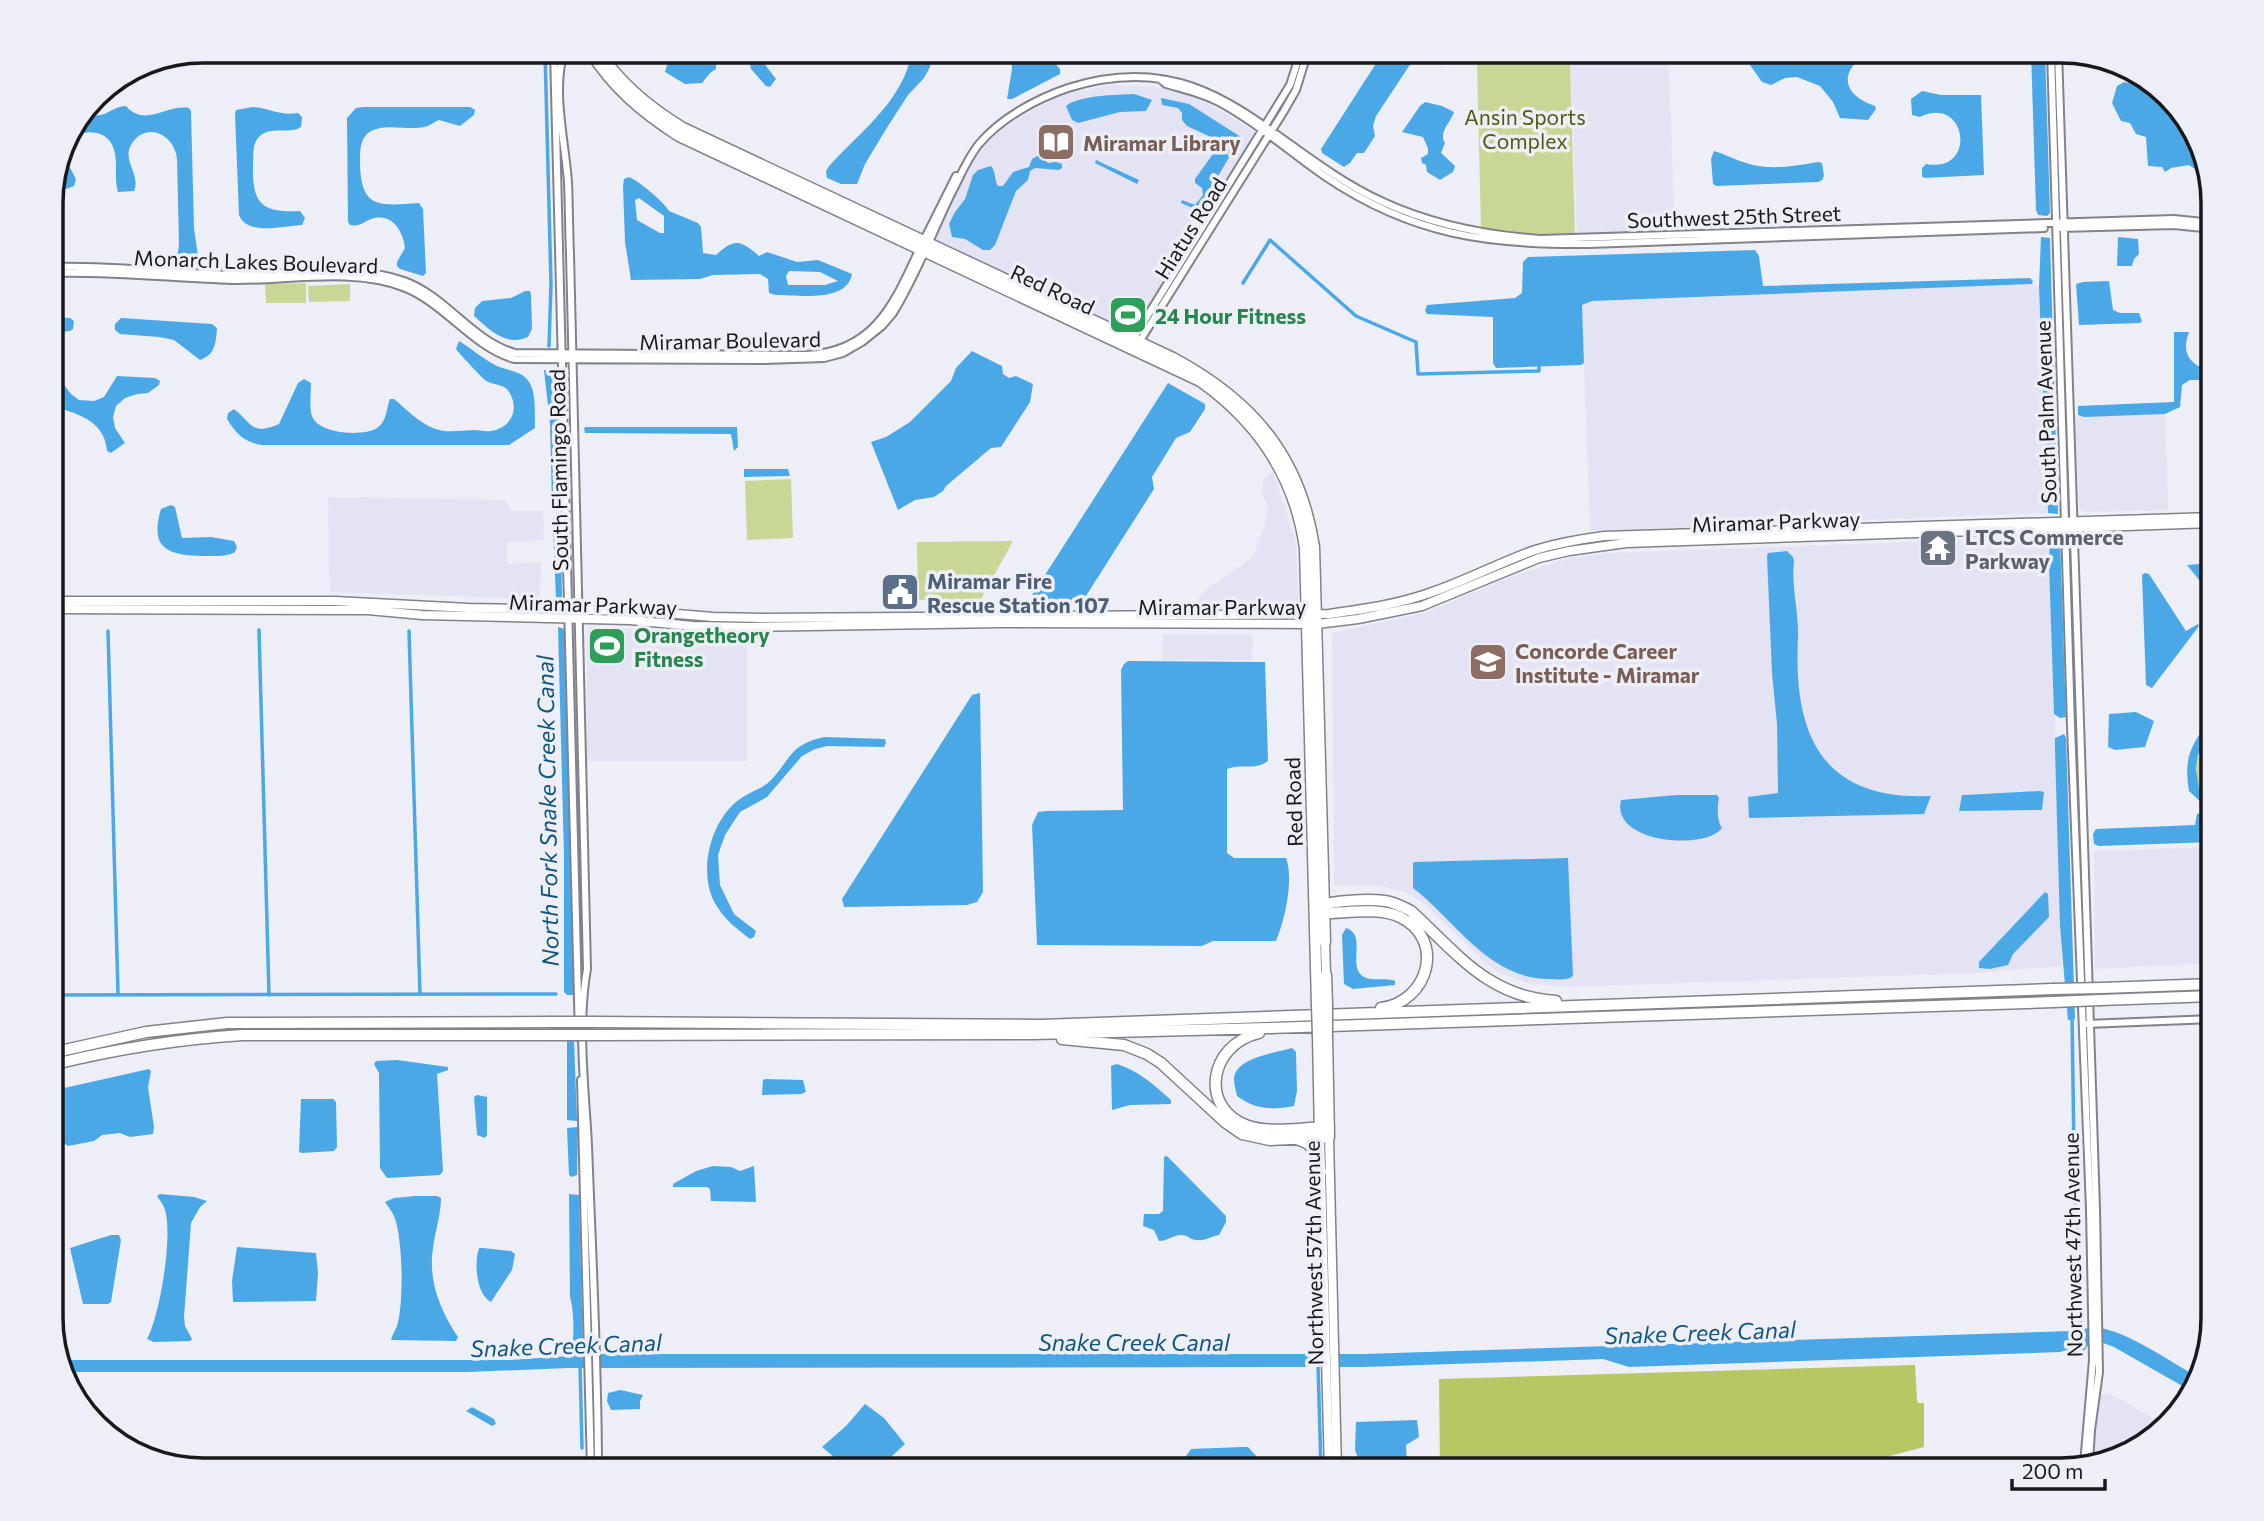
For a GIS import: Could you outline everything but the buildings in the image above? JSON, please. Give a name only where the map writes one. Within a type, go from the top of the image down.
[{"type":"highway","name":"Red Road","points":[[603,63],[634,94],[683,128],[924,246],[1195,370],[1222,387],[1245,407],[1269,434],[1293,496],[1304,536],[1312,619],[1323,880],[1321,908],[1325,942]]},
{"type":"highway","name":"Red Road","points":[[1134,344],[1200,382],[1260,431],[1280,459],[1304,502],[1314,547],[1312,619],[1323,1036]]},
{"type":"highway","points":[[1323,880],[1332,895],[1352,902]]},
{"type":"highway","points":[[1321,908],[1352,902],[1380,901],[1402,906],[1411,911],[1469,967],[1493,984],[1527,997],[1577,1006]]},
{"type":"highway","points":[[1321,908],[1348,913],[1382,912],[1404,919],[1422,939],[1426,955],[1426,967],[1421,983],[1404,1001],[1385,1007],[1348,1009],[1335,1014]]},
{"type":"highway","points":[[1325,942],[1332,921],[1348,913]]},
{"type":"highway","name":"Red Road","points":[[1322,1005],[1326,975]]},
{"type":"highway","points":[[63,1050],[146,1032],[227,1023],[1041,1025],[2201,984]]},
{"type":"highway","points":[[63,1062],[115,1050],[201,1038],[256,1035],[1034,1034],[2201,996]]},
{"type":"highway","points":[[1269,1028],[1241,1039],[1226,1051],[1216,1074],[1217,1093],[1229,1114],[1243,1124],[1261,1129],[1297,1128],[1325,1132]]},
{"type":"highway","points":[[1034,1034],[1111,1043],[1136,1049],[1161,1063],[1226,1123],[1242,1134],[1265,1140],[1298,1140],[1325,1132]]},
{"type":"highway","name":"Northwest 57th Avenue","points":[[1323,1036],[1320,1102],[1325,1132]]},
{"type":"highway","name":"Northwest 57th Avenue","points":[[1323,1036],[1325,1132]]},
{"type":"highway","points":[[1297,1128],[1311,1119],[1320,1102]]},
{"type":"highway","points":[[1298,1140],[1314,1148],[1321,1172]]},
{"type":"main road","name":"South Flamingo Road","points":[[562,63],[563,357],[575,619],[593,1370]]},
{"type":"main road","name":"South Flamingo Road","points":[[562,63],[561,108],[568,183],[572,357],[574,609]]},
{"type":"main road","name":"Hiatus Road","points":[[1134,344],[1290,85],[1297,63]]},
{"type":"main road","name":"Hiatus Road","points":[[1134,344],[1270,134],[1296,90],[1304,63]]},
{"type":"main road","name":"South Palm Avenue","points":[[2052,63],[2060,226]]},
{"type":"main road","name":"South Palm Avenue","points":[[2058,63],[2077,892],[2087,1024]]},
{"type":"main road","name":"Miramar Boulevard","points":[[563,357],[806,355],[835,350],[857,341],[884,317],[898,296],[962,172],[975,150],[995,128],[1054,93],[1100,80],[1134,77],[1169,79],[1221,97],[1270,134],[1345,182],[1410,217]]},
{"type":"main road","name":"Southwest 25th Street","points":[[1410,217],[1484,234],[1540,239],[2060,226]]},
{"type":"main road","points":[[2060,226],[2174,219],[2201,222]]},
{"type":"main road","points":[[2060,226],[2174,225],[2201,228]]},
{"type":"main road","name":"Monarch Lakes Boulevard","points":[[63,268],[236,275],[351,272],[379,274],[421,289],[503,350],[563,357]]},
{"type":"main road","name":"Monarch Lakes Boulevard","points":[[63,273],[234,280],[349,277],[377,279],[418,294],[486,347],[501,355],[529,360],[563,357]]},
{"type":"main road","name":"Miramar Parkway","points":[[2155,522],[2201,518]]},
{"type":"main road","name":"Miramar Parkway","points":[[63,609],[335,605],[748,627],[1312,619],[1445,598],[1539,558],[1626,543],[2069,524],[2201,523]]},
{"type":"main road","name":"Miramar Parkway","points":[[63,601],[574,609],[763,618],[1312,619]]},
{"type":"main road","name":"Red Road","points":[[1325,942],[1326,975]]},
{"type":"main road","points":[[2087,1024],[2201,1019]]},
{"type":"main road","name":"Northwest 47th Avenue","points":[[2087,1024],[2095,1326],[2099,1372],[2089,1455]]},
{"type":"main road","name":"Northwest 57th Avenue","points":[[1325,1132],[1321,1172],[1336,1458]]},
{"type":"main road","name":"Northwest 57th Avenue","points":[[1325,1132],[1330,1351]]},
{"type":"main road","name":"Northwest 47th Avenue","points":[[2084,1456],[2096,1346]]},
{"type":"main road","name":"Northwest 57th Avenue","points":[[1329,1458],[1331,1369]]},
{"type":"main road","points":[[591,1458],[593,1370]]},
{"type":"main road","points":[[593,1370],[597,1458]]},
{"type":"shaded area","points":[[1570,63],[1668,63],[1675,232],[1577,236]]},
{"type":"shaded area","points":[[1110,85],[1165,87],[1195,95],[1254,131],[1256,137],[1136,330],[1128,333],[940,243],[935,236],[959,182],[985,142],[1008,123],[1063,95]]},
{"type":"shaded area","points":[[2032,284],[2039,287],[2048,513],[1590,531],[1582,305],[1592,301]]},
{"type":"shaded area","points":[[2165,414],[2168,510],[2084,512],[2079,508],[2075,417]]},
{"type":"shaded area","points":[[1273,471],[1296,542],[1298,607],[1198,609],[1198,598],[1207,589],[1253,557],[1265,525],[1268,506],[1262,491],[1263,479]]},
{"type":"shaded area","points":[[328,497],[505,500],[511,511],[543,511],[544,540],[507,542],[507,564],[541,562],[540,599],[330,592]]},
{"type":"shaded area","points":[[2049,537],[2062,966],[1974,973],[1567,987],[1530,984],[1501,974],[1488,965],[1421,901],[1407,893],[1382,886],[1334,885],[1332,633],[1424,613],[1513,576],[1573,557],[1608,553]]},
{"type":"shaded area","points":[[587,627],[685,631],[747,639],[747,761],[587,761]]},
{"type":"shaded area","points":[[1163,634],[1253,635],[1252,660],[1162,660]]},
{"type":"shaded area","points":[[2201,847],[2201,964],[2095,969],[2094,851]]},
{"type":"shaded area","points":[[2108,1393],[2157,1420],[2131,1439],[2094,1454],[2095,1424],[2101,1396]]},
{"type":"green space","name":"Ansin Sports Complex","points":[[1477,63],[1568,63],[1575,234],[1516,234],[1481,228]]},
{"type":"green space","points":[[306,283],[306,303],[266,303],[265,284]]},
{"type":"green space","points":[[350,284],[350,301],[309,302],[308,286]]},
{"type":"green space","points":[[791,479],[793,538],[747,540],[745,481]]},
{"type":"green space","points":[[1013,541],[981,599],[918,600],[917,542]]},
{"type":"green space","points":[[2201,751],[2201,789],[2199,788],[2197,765]]},
{"type":"green space","points":[[1915,1365],[1917,1400],[1918,1403],[1924,1403],[1924,1447],[1882,1458],[1440,1458],[1439,1379]]},
{"type":"water","points":[[716,63],[716,69],[702,83],[685,84],[665,72],[667,65]]},
{"type":"water","points":[[750,63],[764,63],[776,79],[770,87],[766,86],[751,69]]},
{"type":"water","points":[[909,63],[930,63],[924,78],[908,95],[888,126],[865,164],[857,184],[841,184],[827,178],[826,171],[830,165],[880,113],[900,85]]},
{"type":"water","points":[[1012,63],[1055,63],[1060,69],[1060,74],[1012,99],[1007,99]]},
{"type":"water","points":[[1376,63],[1411,63],[1376,116],[1373,126],[1375,136],[1364,153],[1357,153],[1344,167],[1322,153],[1321,149]]},
{"type":"water","points":[[1856,63],[1849,74],[1850,88],[1855,95],[1876,109],[1868,120],[1840,118],[1833,102],[1820,86],[1797,77],[1785,78],[1771,85],[1762,82],[1750,65]]},
{"type":"water","points":[[2031,63],[2045,63],[2050,213],[2047,216],[2038,215]]},
{"type":"water","points":[[2124,82],[2135,85],[2166,111],[2182,133],[2197,170],[2189,165],[2171,168],[2165,172],[2162,167],[2148,166],[2146,137],[2136,134],[2130,123],[2121,121],[2112,103],[2117,86]]},
{"type":"water","points":[[1922,91],[1941,95],[1981,95],[1984,175],[1922,176],[1922,168],[1926,164],[1943,164],[1954,158],[1960,136],[1956,124],[1948,116],[1936,113],[1920,117],[1912,115],[1911,99]]},
{"type":"water","points":[[1134,94],[1152,100],[1146,111],[1120,112],[1078,123],[1072,120],[1066,106],[1089,98]]},
{"type":"water","points":[[1161,98],[1189,104],[1241,137],[1200,207],[1195,209],[1181,203],[1182,200],[1195,205],[1203,195],[1202,188],[1195,183],[1195,179],[1215,151],[1215,139],[1187,126],[1178,108],[1162,105]]},
{"type":"water","points":[[1425,102],[1454,112],[1444,131],[1445,143],[1441,153],[1455,166],[1453,172],[1440,180],[1427,172],[1426,165],[1422,163],[1421,158],[1428,154],[1423,137],[1402,132]]},
{"type":"water","points":[[126,106],[141,115],[180,108],[189,108],[191,111],[194,228],[198,256],[195,262],[177,260],[177,159],[175,150],[166,137],[152,132],[137,137],[129,151],[136,185],[134,191],[118,192],[116,161],[111,143],[99,134],[81,134],[95,115],[102,115]]},
{"type":"water","points":[[253,107],[280,113],[298,113],[302,117],[301,127],[263,133],[259,137],[254,146],[253,177],[254,188],[261,203],[276,210],[300,211],[305,218],[302,225],[257,228],[243,222],[239,215],[235,114],[236,110]]},
{"type":"water","points":[[470,107],[475,110],[474,115],[460,126],[439,120],[417,128],[379,128],[366,135],[361,144],[361,176],[368,196],[382,204],[419,203],[423,209],[426,273],[423,276],[397,266],[405,248],[402,235],[390,221],[378,218],[359,225],[350,225],[348,222],[347,118],[356,108]]},
{"type":"water","points":[[1714,151],[1764,167],[1818,162],[1822,163],[1824,176],[1818,182],[1716,186],[1713,184],[1711,159]]},
{"type":"water","points":[[1039,155],[1048,163],[1062,164],[1062,168],[1035,168],[1030,171],[1028,180],[1016,191],[995,245],[990,250],[983,250],[965,239],[952,237],[949,224],[965,199],[973,175],[978,170],[991,166],[998,186],[1003,186],[1013,172],[1029,167],[1032,159]]},
{"type":"water","points":[[1096,160],[1139,180],[1137,184],[1095,163]]},
{"type":"water","points":[[69,164],[76,180],[74,186],[64,188]]},
{"type":"water","points":[[624,179],[633,179],[657,197],[669,211],[698,223],[701,227],[703,253],[716,255],[729,245],[738,243],[759,256],[767,252],[797,262],[818,260],[852,274],[841,290],[808,296],[769,293],[768,279],[760,274],[713,275],[700,279],[631,280],[625,242]],"holes":[[[639,198],[664,216],[664,233],[637,220],[635,200]],[[789,271],[820,272],[838,281],[825,285],[788,285],[786,276]]]},
{"type":"water","points":[[2041,237],[2050,238],[2058,514],[2048,513],[2039,287]]},
{"type":"water","points":[[2118,237],[2138,239],[2139,254],[2132,266],[2117,266]]},
{"type":"water","points":[[1755,250],[1759,256],[1763,286],[2030,278],[2033,281],[2032,284],[1592,301],[1582,305],[1584,363],[1581,365],[1496,368],[1493,363],[1493,317],[1427,314],[1425,311],[1427,305],[1515,298],[1522,293],[1523,262],[1528,257]]},
{"type":"water","points":[[2109,281],[2113,310],[2120,313],[2139,313],[2142,321],[2079,325],[2076,284]]},
{"type":"water","points":[[530,291],[531,295],[532,329],[528,337],[513,340],[499,336],[474,316],[475,308],[482,301],[511,298]]},
{"type":"water","points":[[63,318],[74,321],[70,331],[63,332]]},
{"type":"water","points":[[121,318],[212,324],[217,328],[215,343],[212,352],[200,360],[174,340],[120,334],[115,330],[115,324]]},
{"type":"water","points":[[2174,332],[2189,332],[2186,342],[2188,355],[2193,363],[2201,366],[2201,380],[2190,380],[2182,385],[2180,407],[2165,414],[2078,415],[2078,406],[2174,402]]},
{"type":"water","points":[[459,341],[492,363],[525,377],[534,397],[535,428],[509,445],[262,445],[242,437],[227,419],[228,413],[234,409],[257,428],[279,424],[298,383],[304,379],[311,383],[312,416],[323,427],[332,430],[352,433],[377,428],[384,418],[390,399],[394,399],[412,415],[438,430],[489,431],[501,428],[512,417],[514,407],[511,394],[504,387],[479,375],[456,349]]},
{"type":"water","points":[[972,351],[1002,366],[1003,374],[1009,378],[1016,376],[1033,384],[1030,402],[1001,447],[991,448],[934,497],[915,500],[898,510],[871,442],[886,437],[910,422],[951,381],[956,368]]},
{"type":"water","points":[[555,369],[558,386],[559,508],[553,507],[552,503],[550,424],[544,370]]},
{"type":"water","points":[[117,376],[155,378],[160,381],[159,385],[148,393],[125,398],[116,406],[113,417],[115,428],[125,443],[111,453],[107,451],[105,440],[95,425],[79,415],[63,410],[63,384],[79,400],[94,401],[104,397]]},
{"type":"water","points":[[1168,383],[1205,404],[1205,409],[1190,432],[1176,438],[1152,477],[1154,489],[1084,599],[1080,603],[1030,603],[1029,600]]},
{"type":"water","points":[[586,427],[737,427],[738,447],[734,451],[731,434],[585,433]]},
{"type":"water","points":[[744,469],[788,469],[790,476],[744,477]]},
{"type":"water","points":[[171,505],[175,507],[182,538],[211,537],[234,541],[237,547],[235,552],[220,556],[191,555],[180,554],[164,547],[158,533],[158,522],[161,509]]},
{"type":"water","points":[[553,525],[560,525],[561,528],[560,601],[556,599]]},
{"type":"water","points":[[2050,536],[2060,537],[2066,717],[2060,718],[2054,714]]},
{"type":"water","points":[[1787,551],[1794,562],[1801,703],[1809,731],[1821,755],[1839,773],[1863,787],[1893,795],[1931,796],[1924,814],[1749,818],[1748,797],[1778,793],[1777,724],[1767,556],[1768,553]]},
{"type":"water","points":[[2201,564],[2201,580],[2200,581],[2187,565]]},
{"type":"water","points":[[2149,574],[2186,631],[2198,624],[2199,626],[2152,688],[2146,685],[2142,575]]},
{"type":"water","points":[[558,627],[564,629],[573,995],[564,992],[564,856]]},
{"type":"water","points":[[1128,661],[1265,662],[1268,761],[1258,766],[1227,769],[1227,853],[1234,858],[1286,858],[1289,877],[1287,899],[1276,941],[1213,941],[1202,946],[1037,945],[1032,825],[1038,812],[1123,810],[1121,670]]},
{"type":"water","points":[[980,693],[983,892],[977,902],[967,905],[844,907],[842,899],[972,695]]},
{"type":"water","points":[[2136,712],[2154,721],[2145,747],[2115,750],[2108,747],[2109,714]]},
{"type":"water","points":[[2064,734],[2075,1019],[2068,1020],[2060,926],[2055,750],[2055,738]]},
{"type":"water","points":[[2200,734],[2201,750],[2196,769],[2201,802],[2189,791],[2187,779],[2188,759]]},
{"type":"water","points":[[824,737],[885,739],[886,743],[884,747],[827,746],[815,749],[802,756],[767,797],[740,812],[725,835],[718,855],[720,885],[734,914],[756,931],[750,939],[723,915],[710,892],[707,863],[714,833],[730,808],[768,782],[793,752],[804,744]]},
{"type":"water","points":[[2044,792],[2042,810],[1959,811],[1962,795]]},
{"type":"water","points":[[1676,795],[1717,795],[1718,818],[1722,828],[1712,835],[1698,839],[1661,839],[1630,826],[1621,814],[1621,800]]},
{"type":"water","points":[[2201,813],[2201,842],[2094,844],[2093,834],[2096,829],[2195,825],[2197,814]]},
{"type":"water","points":[[1568,858],[1573,976],[1568,979],[1527,976],[1508,969],[1474,946],[1413,888],[1415,862]]},
{"type":"water","points":[[2045,892],[2048,894],[2049,917],[2013,954],[2008,965],[1990,969],[1979,968],[1979,962]]},
{"type":"water","points":[[1346,928],[1356,937],[1359,972],[1367,978],[1395,981],[1395,985],[1353,989],[1344,984],[1342,935]]},
{"type":"water","points":[[567,1040],[574,1040],[577,1121],[567,1120]]},
{"type":"water","points":[[1292,1048],[1296,1052],[1297,1091],[1294,1106],[1264,1108],[1237,1096],[1234,1079],[1241,1066],[1257,1057]]},
{"type":"water","points":[[397,1060],[448,1067],[448,1070],[437,1074],[443,1171],[440,1175],[387,1178],[380,1168],[379,1073],[374,1064],[376,1061]]},
{"type":"water","points":[[1117,1064],[1146,1079],[1171,1100],[1171,1104],[1130,1105],[1112,1110],[1111,1066]]},
{"type":"water","points":[[149,1069],[151,1071],[148,1087],[153,1134],[130,1137],[120,1133],[102,1135],[94,1141],[68,1146],[63,1141],[63,1088]]},
{"type":"water","points":[[765,1079],[803,1080],[806,1092],[762,1095]]},
{"type":"water","points":[[474,1097],[487,1097],[485,1138],[477,1135]]},
{"type":"water","points":[[301,1099],[333,1099],[336,1102],[337,1147],[334,1151],[299,1152]]},
{"type":"water","points":[[578,1127],[577,1175],[572,1177],[569,1175],[567,1128]]},
{"type":"water","points":[[1167,1156],[1226,1216],[1219,1235],[1200,1240],[1178,1235],[1159,1241],[1154,1230],[1143,1226],[1144,1214],[1159,1214],[1163,1211],[1164,1157]]},
{"type":"water","points":[[713,1166],[731,1167],[740,1171],[754,1166],[756,1202],[711,1201],[710,1189],[707,1187],[673,1187],[673,1184],[696,1171]]},
{"type":"water","points":[[160,1194],[207,1201],[200,1207],[191,1223],[184,1317],[185,1326],[192,1339],[190,1341],[154,1342],[147,1339],[156,1312],[166,1256],[167,1222],[164,1208],[157,1196]]},
{"type":"water","name":"Snake Creek Canal","points":[[569,1194],[579,1195],[585,1354],[1364,1354],[2072,1331],[2096,1328],[2136,1341],[2190,1372],[2183,1386],[2103,1343],[2089,1344],[2083,1352],[2076,1347],[2060,1352],[1629,1367],[1603,1359],[1364,1367],[74,1372],[70,1360],[509,1360],[570,1356],[573,1326],[570,1297]]},
{"type":"water","points":[[394,1198],[441,1198],[432,1272],[441,1306],[458,1337],[456,1341],[391,1340],[399,1316],[402,1271],[397,1226],[385,1202]]},
{"type":"water","points":[[119,1235],[121,1240],[111,1302],[83,1304],[70,1248]]},
{"type":"water","points":[[237,1247],[316,1253],[316,1301],[233,1302],[232,1281]]},
{"type":"water","points":[[479,1248],[511,1251],[515,1254],[512,1270],[491,1302],[482,1292],[477,1278]]},
{"type":"water","points":[[620,1390],[643,1395],[640,1409],[611,1410],[607,1401],[608,1393]]},
{"type":"water","points":[[865,1404],[884,1418],[905,1444],[890,1458],[835,1458],[822,1447],[846,1426]]},
{"type":"water","points":[[472,1407],[494,1419],[496,1424],[492,1426],[466,1411]]},
{"type":"water","points":[[1417,1420],[1419,1437],[1406,1445],[1407,1458],[1358,1458],[1355,1450],[1356,1422]]},
{"type":"water","points":[[1248,1447],[1258,1458],[1186,1458],[1191,1449]]},
{"type":"waterway","name":"North Fork Snake Creek Canal","points":[[545,63],[551,284],[549,346]]},
{"type":"waterway","points":[[1243,283],[1270,240],[1356,316],[1416,342],[1418,374],[1539,371],[1539,362]]},
{"type":"waterway","points":[[259,630],[269,995]]},
{"type":"waterway","points":[[108,631],[118,993]]},
{"type":"waterway","points":[[409,631],[420,994]]},
{"type":"waterway","points":[[63,995],[556,994]]},
{"type":"waterway","points":[[2072,1015],[2074,1153]]},
{"type":"waterway","points":[[2074,1168],[2081,1332]]},
{"type":"waterway","points":[[580,1364],[582,1448]]},
{"type":"waterway","points":[[1318,1364],[1321,1458]]},
{"type":"place","name":"Miramar Library","points":[[1056,142]]},
{"type":"place","name":"24 Hour Fitness","points":[[1128,315]]},
{"type":"place","name":"LTCS Commerce Parkway","points":[[1938,548]]},
{"type":"place","name":"Miramar Fire Rescue Station 107","points":[[900,592]]},
{"type":"place","name":"Orangetheory Fitness","points":[[607,646]]},
{"type":"place","name":"Concorde Career Institute - Miramar","points":[[1488,662]]}]
